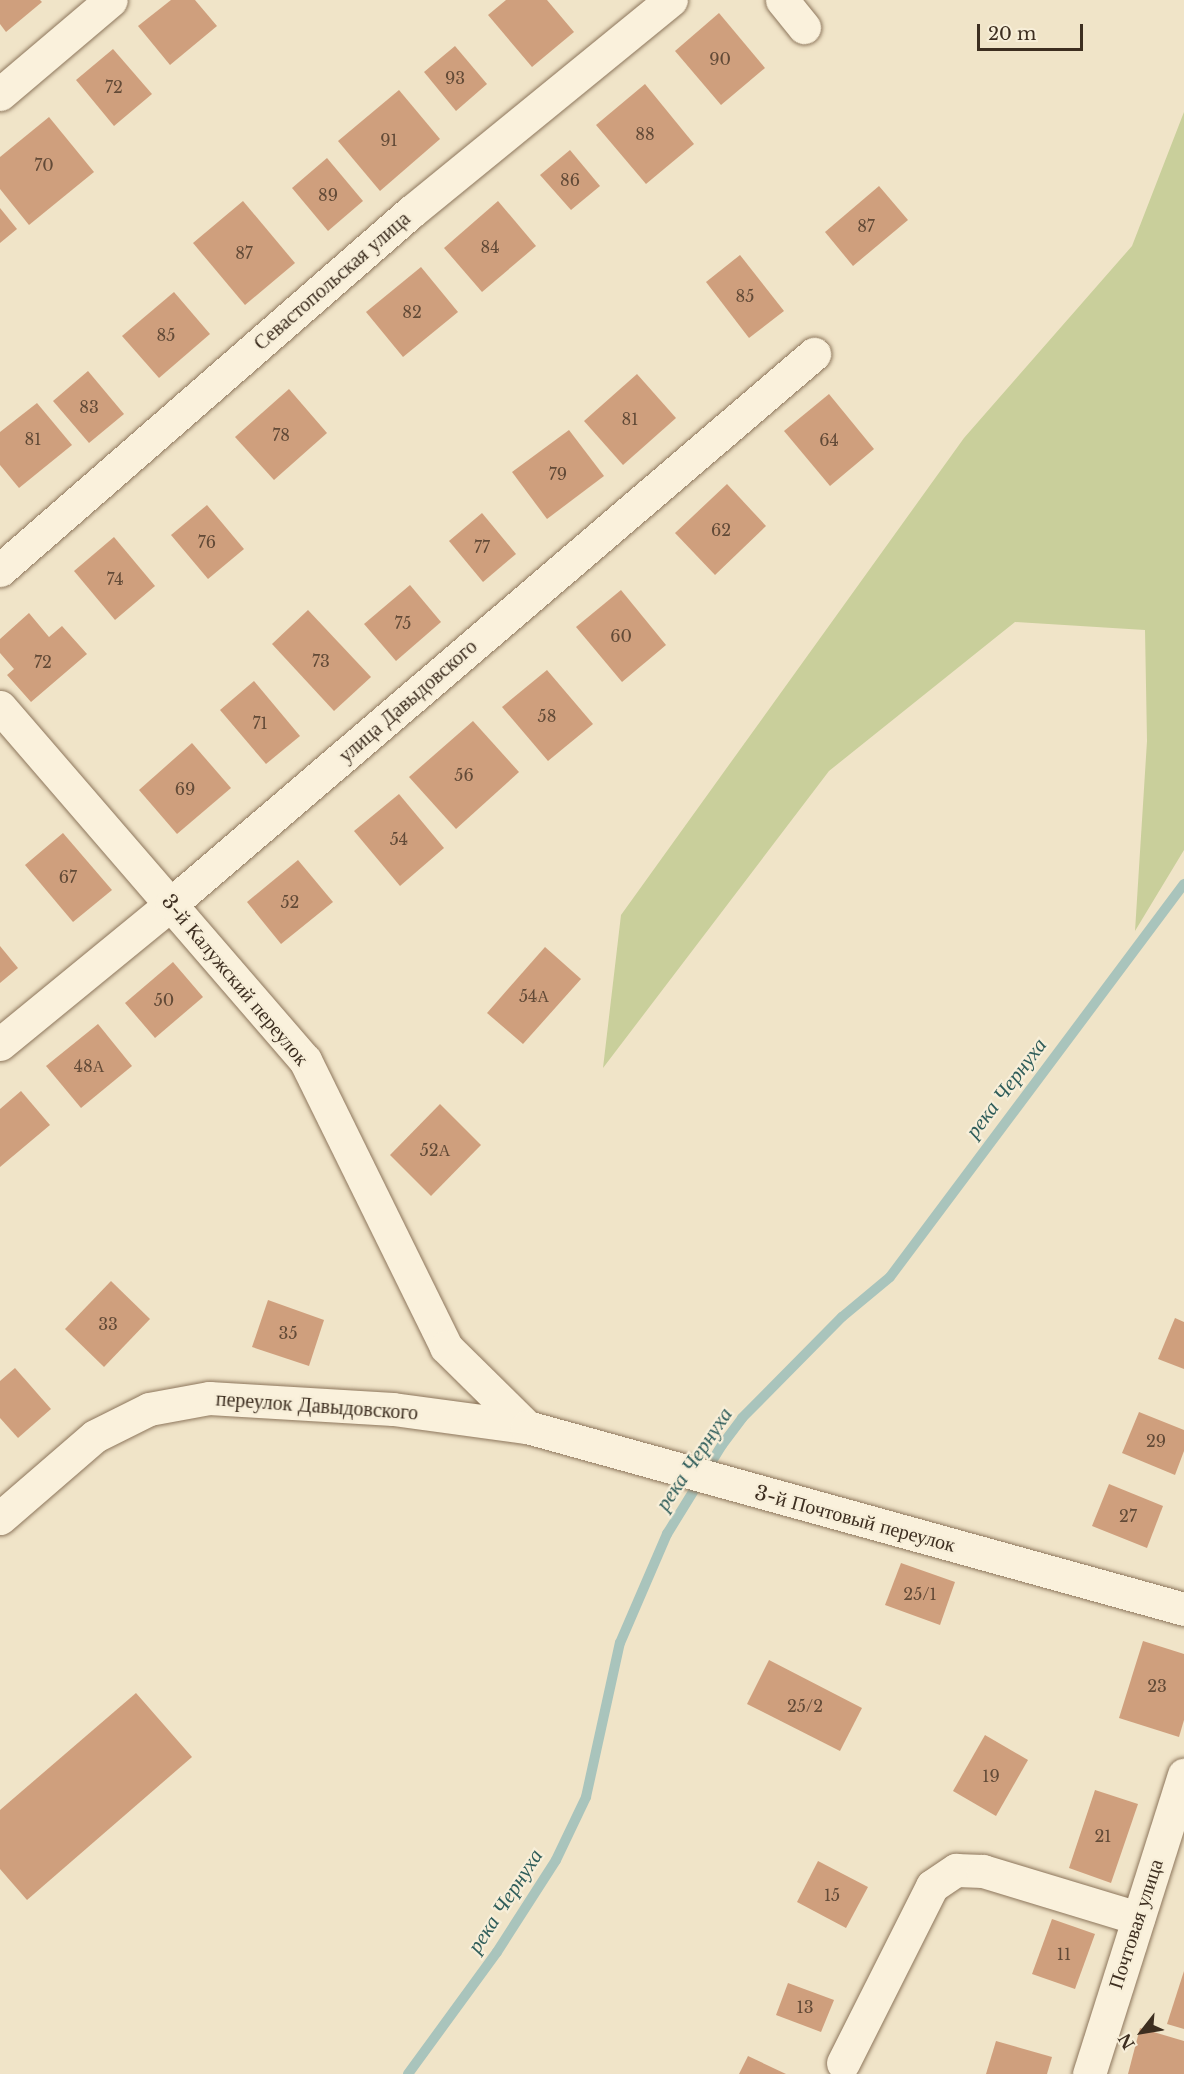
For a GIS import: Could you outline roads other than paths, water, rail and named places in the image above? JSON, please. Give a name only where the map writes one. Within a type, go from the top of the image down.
[{"type":"street","points":[[0,94],[111,0]]},
{"type":"street","name":"Севастопольская улица","points":[[0,570],[412,212],[671,0]]},
{"type":"street","points":[[782,0],[804,27]]},
{"type":"street","name":"улица Давыдовского","points":[[0,1044],[172,903],[814,354]]},
{"type":"street","name":"3-й Калужский переулок","points":[[0,707],[172,903],[305,1060],[446,1347],[527,1427]]},
{"type":"street","name":"переулок Давыдовского","points":[[0,1518],[95,1436],[149,1409],[209,1398],[393,1408],[527,1427]]},
{"type":"street","name":"3-й Почтовый переулок","points":[[527,1427],[1184,1609]]},
{"type":"street","name":"Почтовая улица","points":[[1089,2074],[1184,1775]]},
{"type":"street","points":[[843,2063],[932,1886],[956,1870],[983,1871],[1138,1918]]},
{"type":"waterway","name":"река Чернуха","points":[[408,2074],[497,1952],[556,1860],[586,1797],[620,1643],[667,1534],[722,1445],[742,1418],[842,1317],[890,1277],[1184,884]]}]
